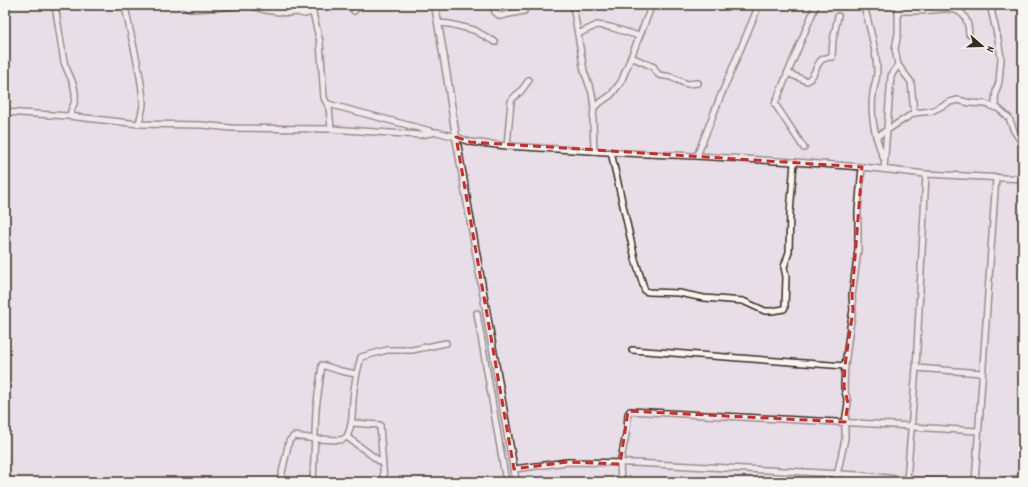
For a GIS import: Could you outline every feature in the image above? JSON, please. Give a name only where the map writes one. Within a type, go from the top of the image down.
[{"type":"street","points":[[55,5],[64,62],[70,75],[75,96],[70,115],[68,116]]},
{"type":"street","points":[[126,5],[128,23],[142,90],[143,104],[139,124]]},
{"type":"street","points":[[184,5],[193,8],[242,5]]},
{"type":"street","points":[[249,5],[265,10],[287,13],[297,12],[304,14],[313,12]]},
{"type":"street","points":[[311,5],[320,42],[324,98],[328,104],[331,129]]},
{"type":"street","points":[[354,11],[361,5]]},
{"type":"street","points":[[435,5],[456,137],[516,482]]},
{"type":"street","points":[[493,5],[495,12],[500,16],[524,10]]},
{"type":"street","points":[[573,5],[584,71],[592,94],[594,107],[594,151]]},
{"type":"street","points":[[594,107],[611,95],[621,82],[652,5]]},
{"type":"street","points":[[697,156],[759,5]]},
{"type":"street","points":[[804,148],[775,104],[816,5]]},
{"type":"street","points":[[864,5],[873,43],[877,73],[873,93],[873,122],[876,137],[884,160]]},
{"type":"street","points":[[898,5],[898,33],[895,49],[898,65],[911,82],[914,113]]},
{"type":"street","points":[[990,5],[1001,58],[999,82],[996,91],[996,107]]},
{"type":"street","points":[[898,11],[933,10],[940,8],[956,10],[967,19],[969,34]]},
{"type":"street","points":[[787,73],[807,81],[814,76],[818,65],[822,60],[832,57],[833,40],[838,16]]},
{"type":"street","points":[[438,24],[450,24],[474,30],[495,42]]},
{"type":"street","points":[[578,34],[597,25],[610,27],[639,36]]},
{"type":"street","points":[[631,57],[654,67],[659,75],[671,77],[688,84],[698,83]]},
{"type":"street","points":[[884,169],[891,76],[898,65]]},
{"type":"street","points":[[507,146],[511,101],[529,80]]},
{"type":"street","points":[[876,137],[914,113],[932,111],[950,102],[958,100],[970,103],[986,104],[996,107],[1002,111],[1009,118],[1014,131],[1023,144]]},
{"type":"street","points":[[328,104],[456,137],[470,142],[507,146],[794,162],[926,174],[1023,179]]},
{"type":"street","points":[[5,112],[68,116],[139,124],[202,125],[230,128],[331,129],[420,134],[437,132]]},
{"type":"street","points":[[611,152],[635,259],[645,291],[679,293],[704,298],[743,301],[769,311],[784,309],[785,307],[786,277],[784,267],[789,252],[794,162]]},
{"type":"street","points":[[837,475],[845,439],[845,422],[848,403],[844,387],[845,366],[853,310],[852,296],[858,250],[858,210],[862,167]]},
{"type":"street","points":[[907,480],[916,368],[926,174]]},
{"type":"street","points":[[975,482],[996,177]]},
{"type":"street","points":[[477,313],[506,482]]},
{"type":"street","points":[[280,482],[290,439],[296,436],[316,440],[341,440],[347,437],[352,424],[356,374],[361,356],[387,350],[412,350],[446,343]]},
{"type":"street","points":[[632,350],[845,366]]},
{"type":"street","points":[[313,482],[316,440],[316,409],[322,365],[356,374]]},
{"type":"street","points":[[916,368],[982,373]]},
{"type":"street","points":[[621,482],[620,464],[627,430],[628,414],[630,411],[845,422],[978,431]]},
{"type":"street","points":[[352,424],[380,426],[384,482]]},
{"type":"street","points":[[347,437],[382,463]]},
{"type":"street","points":[[514,469],[568,462],[620,464],[635,463],[848,476],[859,475],[907,480],[957,482]]},
{"type":"street","points":[[848,476],[848,482]]},
{"type":"street","points":[[992,482],[1023,478]]},
{"type":"highlighted area","points":[[456,137],[470,142],[862,167],[852,296],[853,310],[845,365],[844,387],[848,403],[845,422],[628,411],[620,464],[567,462],[514,469]]}]
